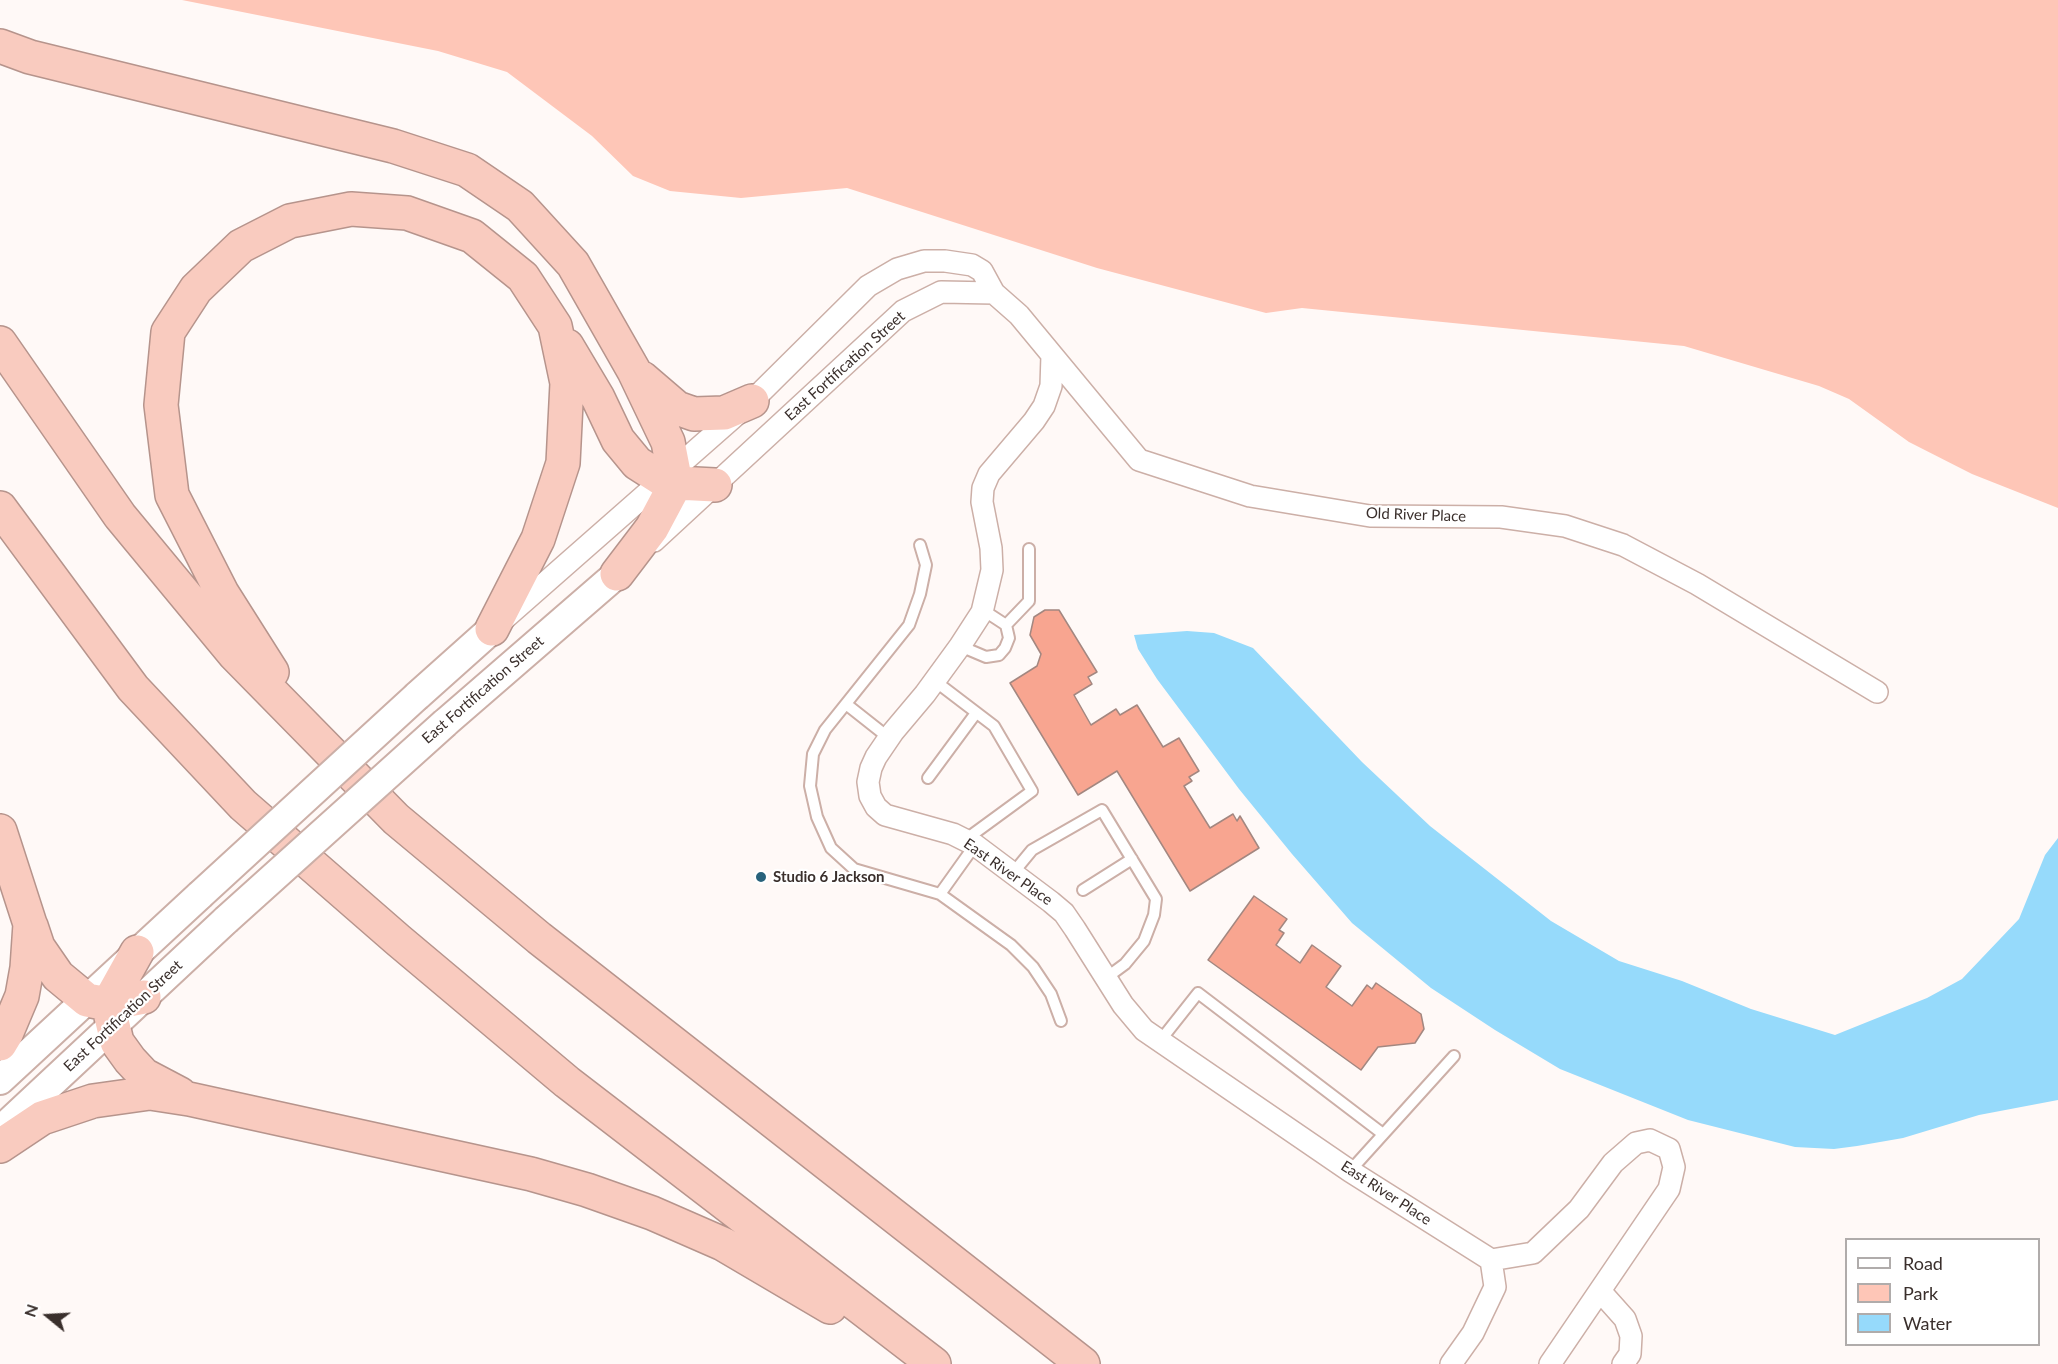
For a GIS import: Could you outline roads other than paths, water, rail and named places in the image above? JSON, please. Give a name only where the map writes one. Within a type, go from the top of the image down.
[{"type":"highway","points":[[0,46],[30,57],[393,146],[467,170],[520,206],[573,264],[634,371],[668,442],[671,477],[668,502],[652,528],[617,574]]},
{"type":"highway","points":[[308,729],[222,592],[172,495],[161,405],[168,332],[196,289],[241,246],[290,221],[351,209],[407,213],[472,236],[523,277],[598,398],[618,440],[637,463],[671,477],[715,485]]},
{"type":"highway","points":[[492,629],[538,539],[563,463],[567,383],[555,326]]},
{"type":"highway","points":[[0,343],[120,516],[235,655],[396,819],[539,938],[1083,1364]]},
{"type":"highway","points":[[634,371],[677,408],[694,414],[724,413],[752,401]]},
{"type":"highway","points":[[0,508],[132,688],[243,806],[567,1082],[934,1364]]},
{"type":"highway","points":[[0,831],[38,947],[58,976],[103,1009],[117,1042],[144,1075],[189,1099]]},
{"type":"highway","points":[[0,1044],[22,996],[27,968],[30,924]]},
{"type":"highway","points":[[103,1009],[137,952]]},
{"type":"highway","points":[[103,1009],[144,997]]},
{"type":"highway","points":[[0,1146],[42,1118],[93,1101],[150,1094],[189,1099],[531,1174],[652,1213],[723,1244],[923,1364]]},
{"type":"street","points":[[137,952],[492,629],[671,477],[752,401],[868,286],[897,268],[924,261],[945,261],[972,265],[982,271],[994,293]]},
{"type":"street","name":"East Fortification Street","points":[[144,997],[445,723],[617,574],[903,311],[940,292],[994,293]]},
{"type":"street","name":"Old River Place","points":[[994,293],[1019,315],[1139,460],[1250,496],[1370,516],[1501,517],[1565,526],[1623,545],[1697,584],[1877,693]]},
{"type":"street","name":"East River Place","points":[[1052,354],[1051,386],[1044,406],[989,474],[983,488],[982,502],[991,548],[992,570],[983,610],[973,628],[935,681],[889,738],[870,768],[870,796],[876,807],[885,815],[933,828],[970,843],[1051,902],[1064,914],[1133,1019],[1160,1041],[1350,1171],[1491,1260]]},
{"type":"street","points":[[0,1080],[103,1009]]},
{"type":"street","name":"East Fortification Street","points":[[0,1131],[103,1009]]},
{"type":"street","points":[[1452,1364],[1473,1333],[1495,1287],[1491,1260],[1533,1253],[1579,1209],[1613,1163],[1636,1143],[1650,1140],[1669,1149],[1674,1167],[1669,1189],[1550,1364]]},
{"type":"street","points":[[1600,1291],[1625,1319],[1631,1336],[1630,1354],[1623,1364]]},
{"type":"lane","points":[[920,545],[926,565],[920,594],[909,625],[825,730],[813,754],[810,786],[817,817],[831,848],[854,869],[940,894],[1011,945],[1032,967],[1051,994],[1061,1021]]},
{"type":"lane","points":[[1006,625],[1029,601],[1029,549]]},
{"type":"lane","points":[[960,646],[986,657],[999,655],[1005,648],[1009,638],[1006,625],[983,610]]},
{"type":"lane","points":[[935,681],[994,726],[1032,791],[970,843],[940,894]]},
{"type":"lane","points":[[846,704],[889,738]]},
{"type":"lane","points":[[928,778],[976,713]]},
{"type":"lane","points":[[1012,873],[1032,850],[1102,810],[1156,899],[1154,915],[1144,941],[1125,964],[1106,978]]},
{"type":"lane","points":[[1083,890],[1132,859]]},
{"type":"lane","points":[[1160,1041],[1198,993],[1383,1134]]},
{"type":"lane","points":[[1350,1171],[1454,1056]]},
{"type":"water","points":[[1187,631],[1214,633],[1253,648],[1362,762],[1430,826],[1551,921],[1619,961],[1682,981],[1751,1009],[1835,1035],[1927,998],[1962,979],[2019,919],[2045,855],[2058,838],[2058,1100],[1979,1115],[1903,1138],[1834,1149],[1795,1147],[1688,1120],[1560,1069],[1431,988],[1352,923],[1292,854],[1239,789],[1157,679],[1138,649],[1134,635]]},
{"type":"place","name":"Studio 6 Jackson","points":[[761,877]]}]
